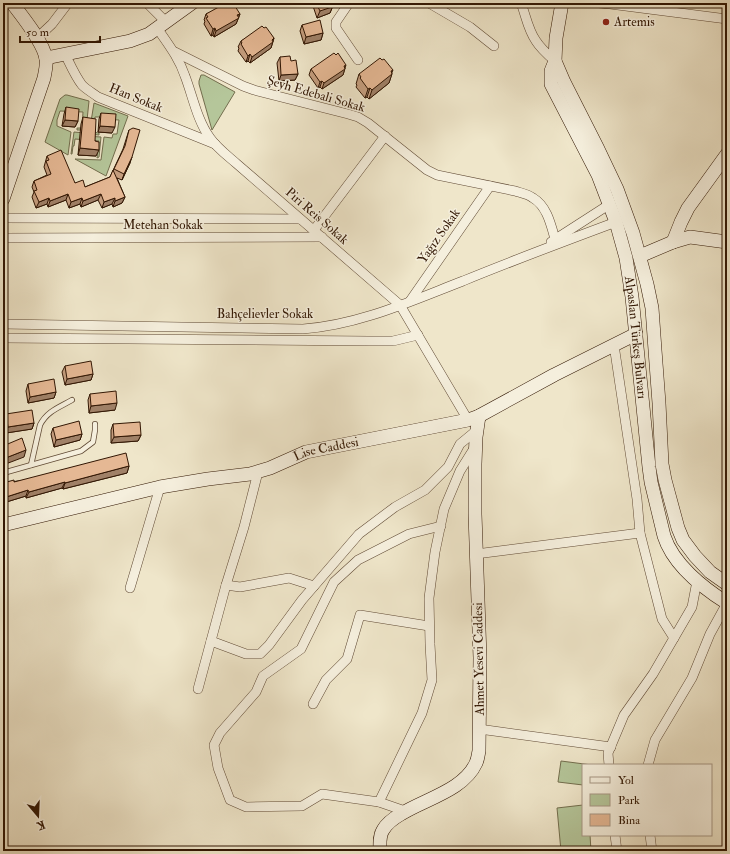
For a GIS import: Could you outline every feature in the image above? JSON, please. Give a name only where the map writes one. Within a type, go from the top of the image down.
[{"type":"street","points":[[3,199],[44,78],[46,67],[46,58],[42,48],[12,3]]},
{"type":"street","name":"Piri Reis Sokak","points":[[147,3],[162,25],[175,52],[202,123],[210,138],[237,164],[400,305],[418,335],[474,418]]},
{"type":"street","points":[[46,58],[130,41],[149,34],[192,3]]},
{"type":"street","points":[[349,3],[336,22],[336,28],[358,60]]},
{"type":"street","points":[[429,3],[470,27],[494,46]]},
{"type":"street","points":[[521,3],[530,31],[535,41],[555,61]]},
{"type":"street","name":"Alpaslan Türkeş Bulvarı","points":[[562,3],[556,38],[555,61],[551,71],[551,84],[593,164],[610,204],[628,265],[651,482],[666,543],[674,556],[697,581],[727,603]]},
{"type":"street","points":[[599,3],[727,19]]},
{"type":"street","points":[[36,38],[52,24],[62,5]]},
{"type":"street","name":"Şeyh Edebali Sokak","points":[[175,52],[254,90],[358,117],[385,136],[427,170],[437,175],[515,191],[535,198],[548,216],[555,239]]},
{"type":"street","name":"Han Sokak","points":[[65,54],[83,86],[98,96],[215,144]]},
{"type":"street","name":"Alpaslan Türkeş Bulvarı","points":[[555,61],[617,189],[640,256],[652,308],[662,464],[678,528],[683,540],[702,564],[727,584]]},
{"type":"street","points":[[314,230],[385,136]]},
{"type":"street","points":[[673,242],[688,208],[727,154]]},
{"type":"street","name":"Yağız Sokak","points":[[410,301],[490,186]]},
{"type":"street","points":[[538,251],[610,204]]},
{"type":"street","points":[[3,218],[300,219]]},
{"type":"street","points":[[538,251],[616,222]]},
{"type":"street","points":[[640,256],[690,236],[727,242]]},
{"type":"street","name":"Metehan Sokak","points":[[3,238],[322,237]]},
{"type":"street","name":"Bahçelievler Sokak","points":[[3,324],[313,328],[348,322],[400,305],[538,251]]},
{"type":"street","name":"Lise Caddesi","points":[[3,525],[160,487],[258,472],[306,452],[474,418],[554,375],[636,334]]},
{"type":"street","points":[[3,338],[393,341],[418,335]]},
{"type":"street","points":[[614,345],[640,533],[662,619],[674,638]]},
{"type":"street","name":"Ahmet Yesevi Caddesi","points":[[380,851],[382,831],[387,824],[405,811],[457,785],[466,778],[477,761],[479,751],[480,643],[475,514],[475,447],[477,430],[474,418]]},
{"type":"street","points":[[211,641],[246,654],[260,654],[269,645],[302,600],[359,534],[395,506],[425,490],[448,467],[460,444],[477,430]]},
{"type":"street","points":[[379,802],[422,712],[432,680],[429,598],[435,552],[444,509],[460,470],[475,447]]},
{"type":"street","points":[[198,689],[258,472]]},
{"type":"street","points":[[130,588],[160,487]]},
{"type":"street","points":[[405,811],[379,802],[322,794],[302,806],[246,807],[230,800],[218,768],[214,744],[220,734],[256,692],[263,676],[301,649],[334,582],[358,560],[409,534],[441,526]]},
{"type":"street","points":[[476,554],[640,533]]},
{"type":"street","points":[[226,585],[240,587],[289,578],[314,586]]},
{"type":"street","points":[[609,764],[608,753],[624,715],[652,674],[692,607],[697,581]]},
{"type":"street","points":[[648,764],[655,740],[692,678],[710,634],[727,603]]},
{"type":"street","points":[[313,704],[326,680],[347,659],[360,614],[430,626]]},
{"type":"street","points":[[479,729],[611,747]]},
{"type":"street","points":[[615,836],[617,851]]},
{"type":"street","points":[[650,836],[652,851]]},
{"type":"lane","points":[[31,465],[40,425],[43,420],[50,412],[72,400]]},
{"type":"lane","points":[[3,473],[85,449],[93,442],[95,424]]},
{"type":"green space","points":[[201,75],[204,75],[235,92],[212,130],[199,84]]},
{"type":"green space","points":[[65,95],[89,101],[86,130],[77,130],[77,128],[82,128],[83,112],[60,111],[57,126],[71,132],[68,155],[45,142],[60,99]]},
{"type":"green space","points":[[94,103],[128,116],[106,176],[75,159],[101,160],[104,137],[112,138],[113,134],[117,134],[119,120],[101,119],[101,117],[95,117],[93,132],[99,133],[99,135],[89,134]]},
{"type":"green space","points":[[74,132],[85,133],[85,136],[101,137],[99,157],[97,158],[99,141],[75,139],[71,154]]},
{"type":"green space","points":[[561,761],[584,764],[582,764],[582,785],[558,782]]},
{"type":"green space","points":[[582,805],[582,836],[590,836],[591,851],[561,851],[557,808]]},
{"type":"building","points":[[226,3],[233,3],[240,14],[237,15],[239,18],[216,31],[206,18],[208,17],[206,14]]},
{"type":"building","points":[[316,3],[331,3],[332,7],[320,11]]},
{"type":"building","points":[[320,20],[323,33],[306,37],[302,25]]},
{"type":"building","points":[[262,26],[264,28],[266,27],[274,38],[272,40],[273,42],[252,57],[250,54],[248,56],[241,44],[241,41]]},
{"type":"building","points":[[334,53],[336,55],[338,53],[346,65],[344,66],[345,69],[324,83],[322,81],[320,82],[311,69]]},
{"type":"building","points":[[290,56],[291,61],[296,60],[298,74],[281,75],[280,57]]},
{"type":"building","points":[[380,58],[382,60],[384,59],[393,70],[391,71],[392,74],[372,90],[370,88],[368,89],[360,78],[361,77],[359,74]]},
{"type":"building","points":[[66,107],[79,109],[78,121],[65,120]]},
{"type":"building","points":[[101,113],[116,114],[115,127],[100,126]]},
{"type":"building","points":[[83,117],[96,119],[95,141],[99,142],[99,150],[80,148]]},
{"type":"building","points":[[133,128],[140,130],[132,157],[124,174],[114,169],[125,146],[129,130]]},
{"type":"building","points":[[61,150],[75,183],[83,180],[85,187],[110,177],[113,170],[125,197],[115,201],[115,198],[104,202],[101,194],[83,201],[82,198],[71,202],[68,194],[50,201],[49,198],[39,202],[34,191],[37,190],[34,181],[51,174],[46,161],[49,160],[47,156]]},
{"type":"building","points":[[91,361],[93,374],[67,379],[65,366]]},
{"type":"building","points":[[54,379],[56,392],[30,397],[28,384]]},
{"type":"building","points":[[116,391],[117,403],[91,406],[90,394]]},
{"type":"building","points":[[32,410],[34,423],[8,427],[6,414]]},
{"type":"building","points":[[79,421],[82,434],[56,440],[53,428]]},
{"type":"building","points":[[140,422],[141,435],[114,437],[113,424]]},
{"type":"building","points":[[22,438],[26,450],[3,459],[3,446]]},
{"type":"building","points":[[126,453],[129,466],[29,492],[28,490],[3,498],[3,483],[14,480],[14,482]]},
{"type":"place","name":"Artemis","points":[[606,22]]}]
